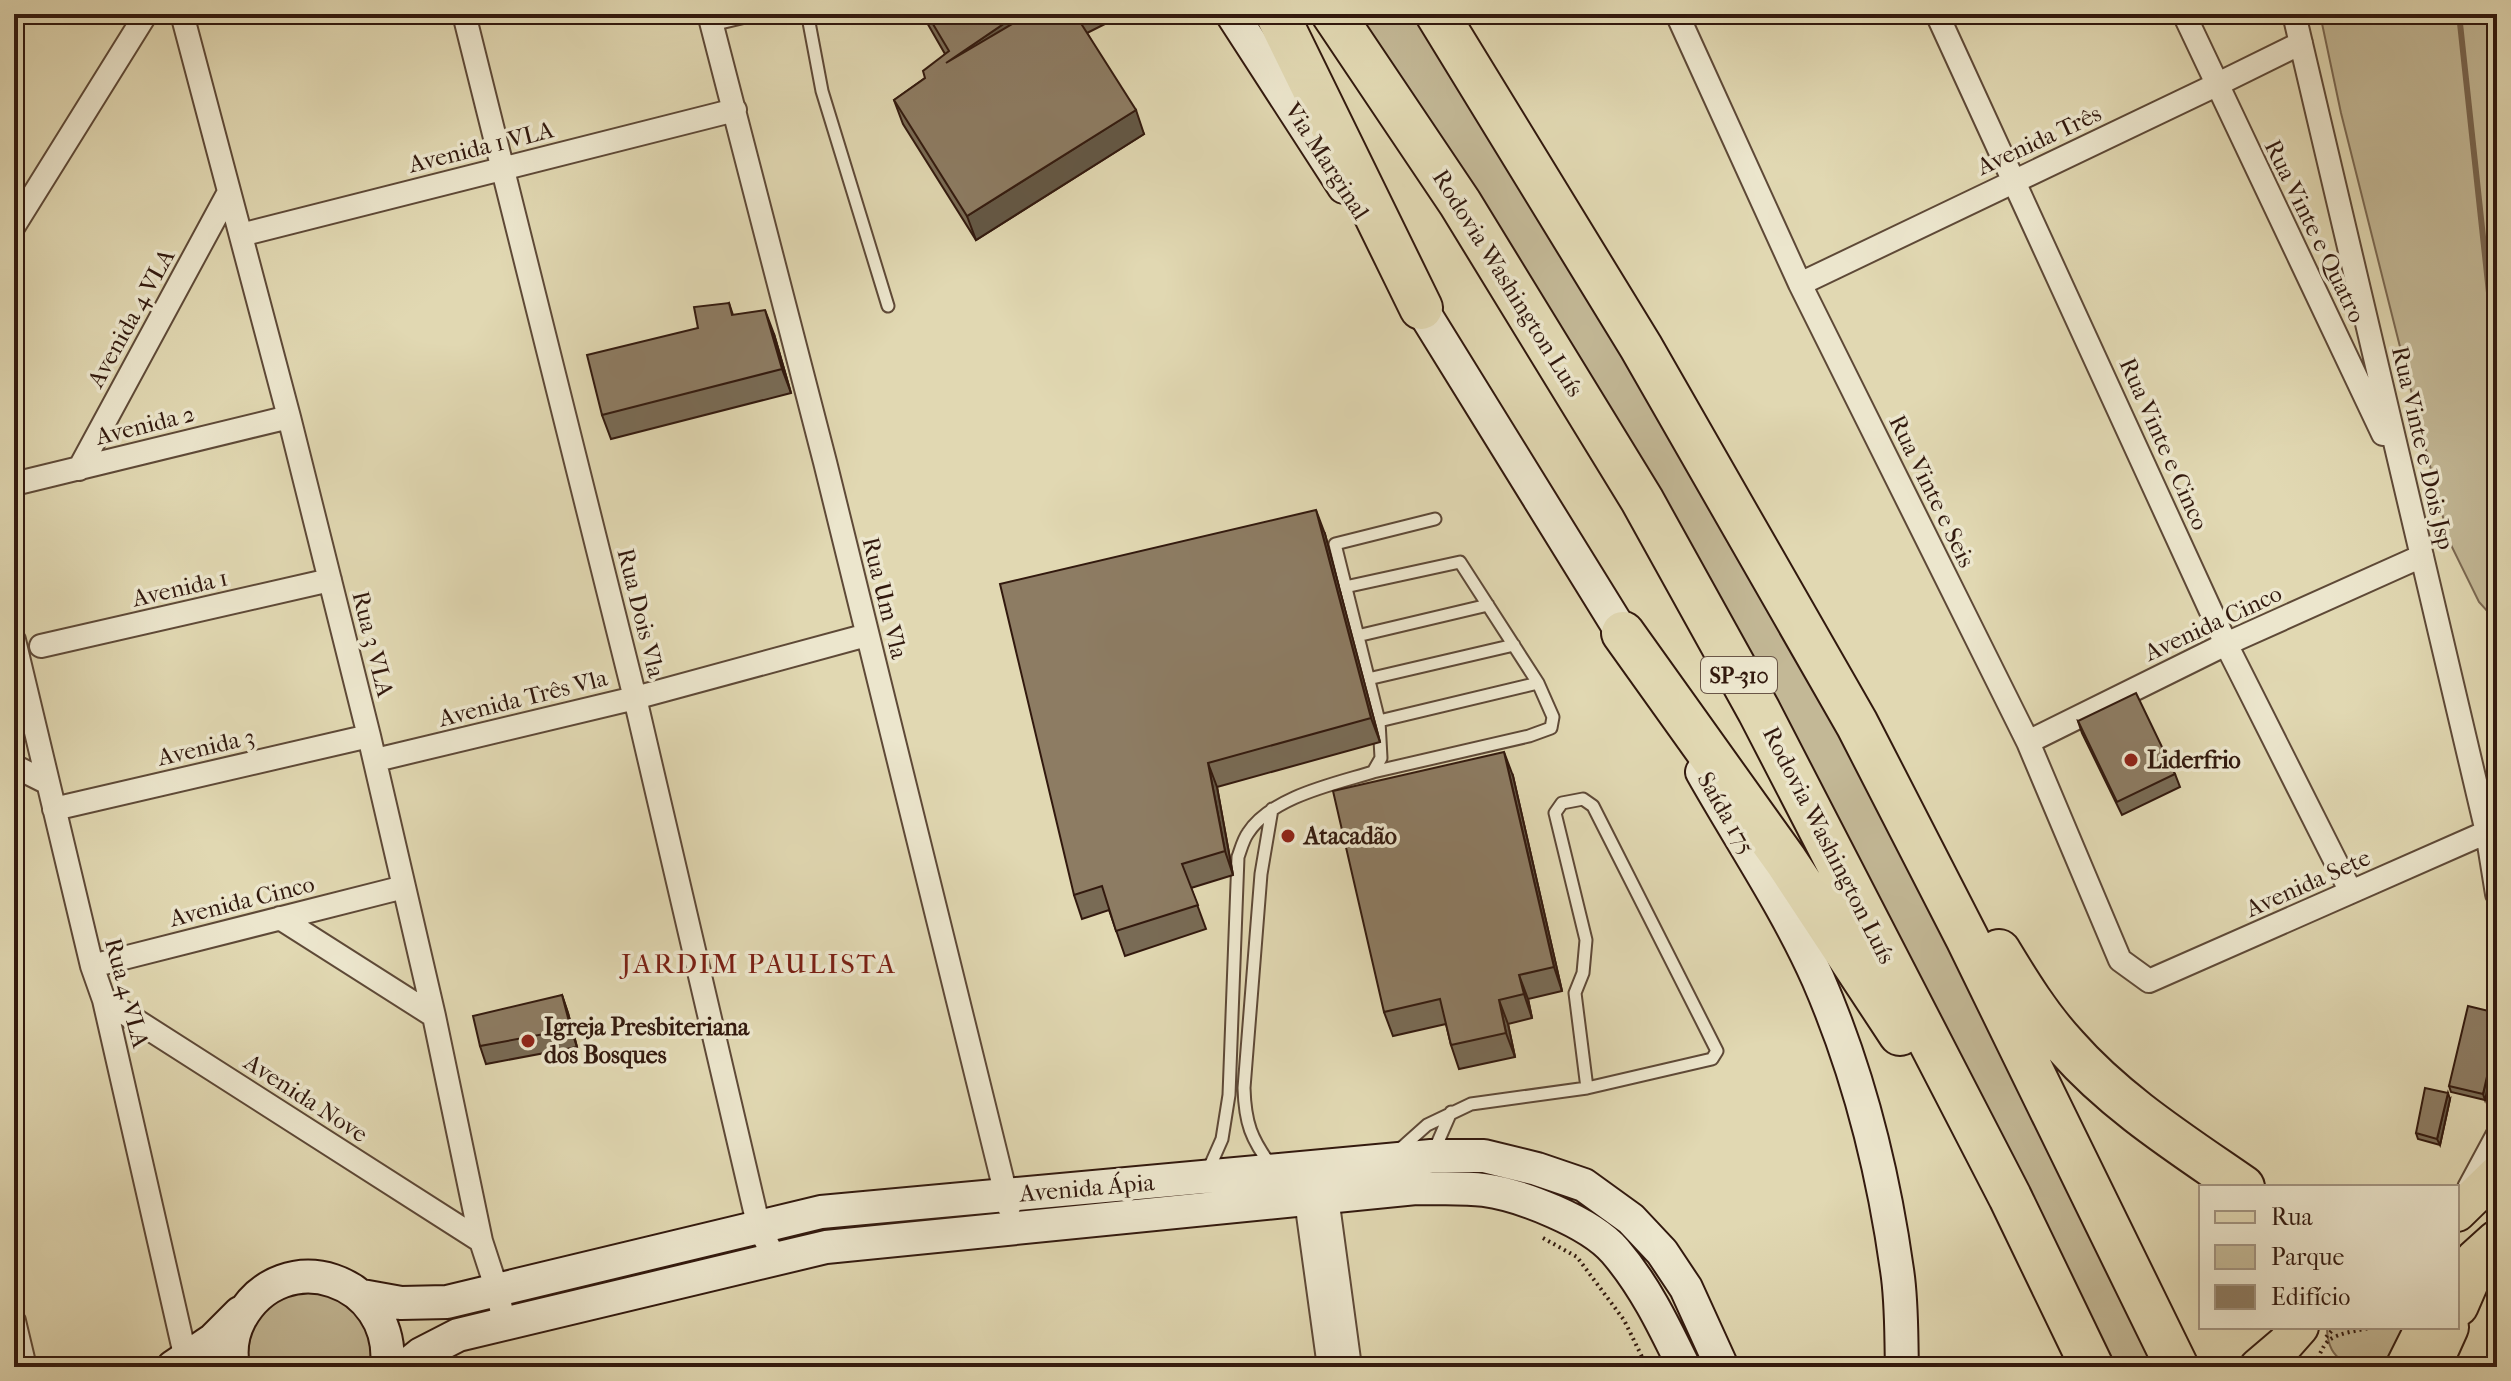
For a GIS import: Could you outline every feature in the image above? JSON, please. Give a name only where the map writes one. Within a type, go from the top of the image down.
[{"type":"highway","points":[[1277,14],[1421,308]]},
{"type":"highway","name":"Rodovia Washington Luís","points":[[1333,14],[1460,203],[1642,500],[1759,711],[2010,1197],[2092,1367]]},
{"type":"highway","points":[[1437,14],[1649,360],[1857,724],[2027,997],[2065,1046],[2108,1088],[2240,1185]]},
{"type":"highway","points":[[1623,633],[1786,861],[2010,1197]]},
{"type":"highway","points":[[1857,724],[1967,938],[2176,1364]]},
{"type":"highway","points":[[2459,1300],[2476,1261],[2497,1242]]},
{"type":"main road","points":[[2459,1210],[2497,1174]]},
{"type":"main road","points":[[2459,1260],[2497,1221]]},
{"type":"main road","points":[[2258,1367],[2298,1346]]},
{"type":"street","points":[[14,226],[146,14]]},
{"type":"street","name":"Rua 3 VLA","points":[[182,14],[376,760],[481,1241],[504,1322]]},
{"type":"street","name":"Rua Dois Vla","points":[[464,14],[635,698],[759,1228],[775,1258]]},
{"type":"street","name":"Via Marginal","points":[[1232,14],[1421,308]]},
{"type":"street","name":"Rua Vinte e Seis","points":[[1677,14],[1800,284],[2028,742],[2120,960],[2149,981]]},
{"type":"street","name":"Rua Vinte e Cinco","points":[[1937,14],[2226,644],[2351,892]]},
{"type":"street","name":"Rua Vinte e Quatro","points":[[2184,14],[2401,471]]},
{"type":"street","name":"Rua Vinte e Dois Jsp","points":[[2294,14],[2401,471],[2492,834],[2497,894]]},
{"type":"street","name":"Rua Um Vla","points":[[710,20],[867,635],[1013,1229]]},
{"type":"street","name":"Avenida Três","points":[[1800,284],[2301,43]]},
{"type":"street","name":"Avenida 1 VLA","points":[[241,235],[735,110]]},
{"type":"street","name":"Avenida 4 VLA","points":[[79,469],[229,192]]},
{"type":"street","name":"Saída 175","points":[[1421,308],[1623,633],[1789,920],[1818,978],[1856,1075],[1882,1187],[1898,1272],[1902,1367]]},
{"type":"street","name":"Avenida 2","points":[[14,484],[289,417]]},
{"type":"street","name":"Avenida Cinco","points":[[2028,742],[2226,644],[2422,556]]},
{"type":"street","name":"Avenida 1","points":[[41,646],[330,580]]},
{"type":"street","name":"Avenida Três Vla","points":[[376,760],[635,698],[867,635]]},
{"type":"street","name":"Rua 4 VLA","points":[[14,640],[92,966],[104,1000],[180,1363]]},
{"type":"street","name":"Avenida 3","points":[[54,809],[369,736]]},
{"type":"street","points":[[14,766],[48,783]]},
{"type":"street","name":"Avenida Sete","points":[[2149,981],[2492,834]]},
{"type":"street","name":"Avenida Cinco","points":[[92,966],[404,887]]},
{"type":"street","points":[[280,918],[434,1016]]},
{"type":"street","name":"Avenida Nove","points":[[104,1000],[481,1241]]},
{"type":"street","points":[[2459,1208],[2497,1136]]},
{"type":"street","name":"Avenida Ápia","points":[[405,1367],[421,1354],[458,1335],[826,1247],[1316,1198],[1430,1172],[1484,1156],[1584,1185],[1631,1219],[1662,1252],[1686,1288],[1722,1367]]},
{"type":"street","name":"Avenida Ápia","points":[[248,1305],[267,1288],[290,1278],[316,1276],[341,1282],[362,1296],[401,1303],[447,1302],[821,1212],[1387,1160],[1532,1202],[1570,1219],[1614,1249],[1655,1308],[1684,1367]]},
{"type":"street","points":[[1316,1198],[1329,1367]]},
{"type":"street","points":[[1316,1198],[1350,1367]]},
{"type":"street","points":[[362,1296],[378,1316],[387,1339],[387,1367]]},
{"type":"street","points":[[180,1363],[213,1340],[248,1305]]},
{"type":"street","points":[[233,1367],[230,1355],[235,1329],[248,1305]]},
{"type":"street","points":[[14,1321],[25,1367]]},
{"type":"lane","points":[[710,20],[758,14]]},
{"type":"lane","points":[[789,14],[808,17],[843,14]]},
{"type":"lane","points":[[808,17],[822,91],[888,306]]},
{"type":"lane","points":[[1373,772],[1381,758],[1379,721],[1335,544],[1435,519]]},
{"type":"lane","points":[[1205,1177],[1222,1139],[1229,1095],[1238,857],[1248,832],[1272,809],[1313,791],[1373,772],[1551,728],[1553,717],[1538,683],[1460,562],[1345,587]]},
{"type":"lane","points":[[1357,636],[1488,605]]},
{"type":"lane","points":[[1368,679],[1514,645]]},
{"type":"lane","points":[[1379,721],[1538,683]]},
{"type":"lane","points":[[1387,1160],[1427,1125],[1471,1104],[1587,1088],[1712,1059],[1717,1051],[1593,806],[1583,799],[1562,803],[1555,813],[1586,940],[1583,973],[1575,993],[1587,1088]]},
{"type":"lane","points":[[1272,809],[1261,874],[1244,1088],[1245,1120],[1256,1146],[1274,1171]]},
{"type":"lane","points":[[1430,1172],[1451,1111]]},
{"type":"path","points":[[1540,1236],[1577,1257],[1624,1320],[1647,1367]]},
{"type":"path","points":[[2298,1346],[2317,1362],[2328,1341],[2363,1329]]},
{"type":"green space","points":[[1351,14],[1421,14],[1834,711],[2160,1367],[2108,1367]]},
{"type":"green space","points":[[2320,14],[2497,14],[2497,622],[2479,602],[2449,541],[2341,113]]},
{"type":"green space","points":[[317,1286],[349,1303],[363,1315],[370,1337],[368,1367],[246,1367],[253,1315],[270,1297]]},
{"type":"green space","points":[[2327,1329],[2405,1329],[2390,1362],[2372,1367],[2353,1365],[2339,1358],[2330,1346]]},
{"type":"building","points":[[927,14],[1018,14],[946,63],[1029,14],[1075,14],[1136,110],[967,216],[894,100],[925,78],[923,71],[949,51]]},
{"type":"building","points":[[729,303],[732,315],[765,310],[782,369],[602,415],[587,355],[698,328],[694,307]]},
{"type":"building","points":[[1316,510],[1371,718],[1208,763],[1225,851],[1182,864],[1198,905],[1116,931],[1102,886],[1074,895],[1000,584]]},
{"type":"building","name":"Liderfrio","points":[[2136,693],[2175,774],[2117,802],[2078,721]]},
{"type":"building","points":[[1504,752],[1554,967],[1519,975],[1524,994],[1499,1000],[1506,1033],[1451,1045],[1440,999],[1384,1012],[1333,791]]},
{"type":"building","points":[[562,995],[571,1029],[480,1046],[473,1016]]},
{"type":"building","points":[[2468,1006],[2497,1013],[2497,1033],[2483,1094],[2449,1086]]},
{"type":"building","points":[[2425,1088],[2448,1093],[2437,1139],[2416,1133]]},
{"type":"waterway","points":[[2459,14],[2497,367]]},
{"type":"waterway","points":[[2491,1367],[2497,1346]]},
{"type":"place","name":"Liderfrio","points":[[2131,760]]},
{"type":"place","name":"Atacadão","points":[[1288,836]]},
{"type":"place","name":"Igreja Presbiteriana dos Bosques","points":[[528,1041]]},
{"type":"district","name":"JARDIM PAULISTA","points":[[759,963]]}]
